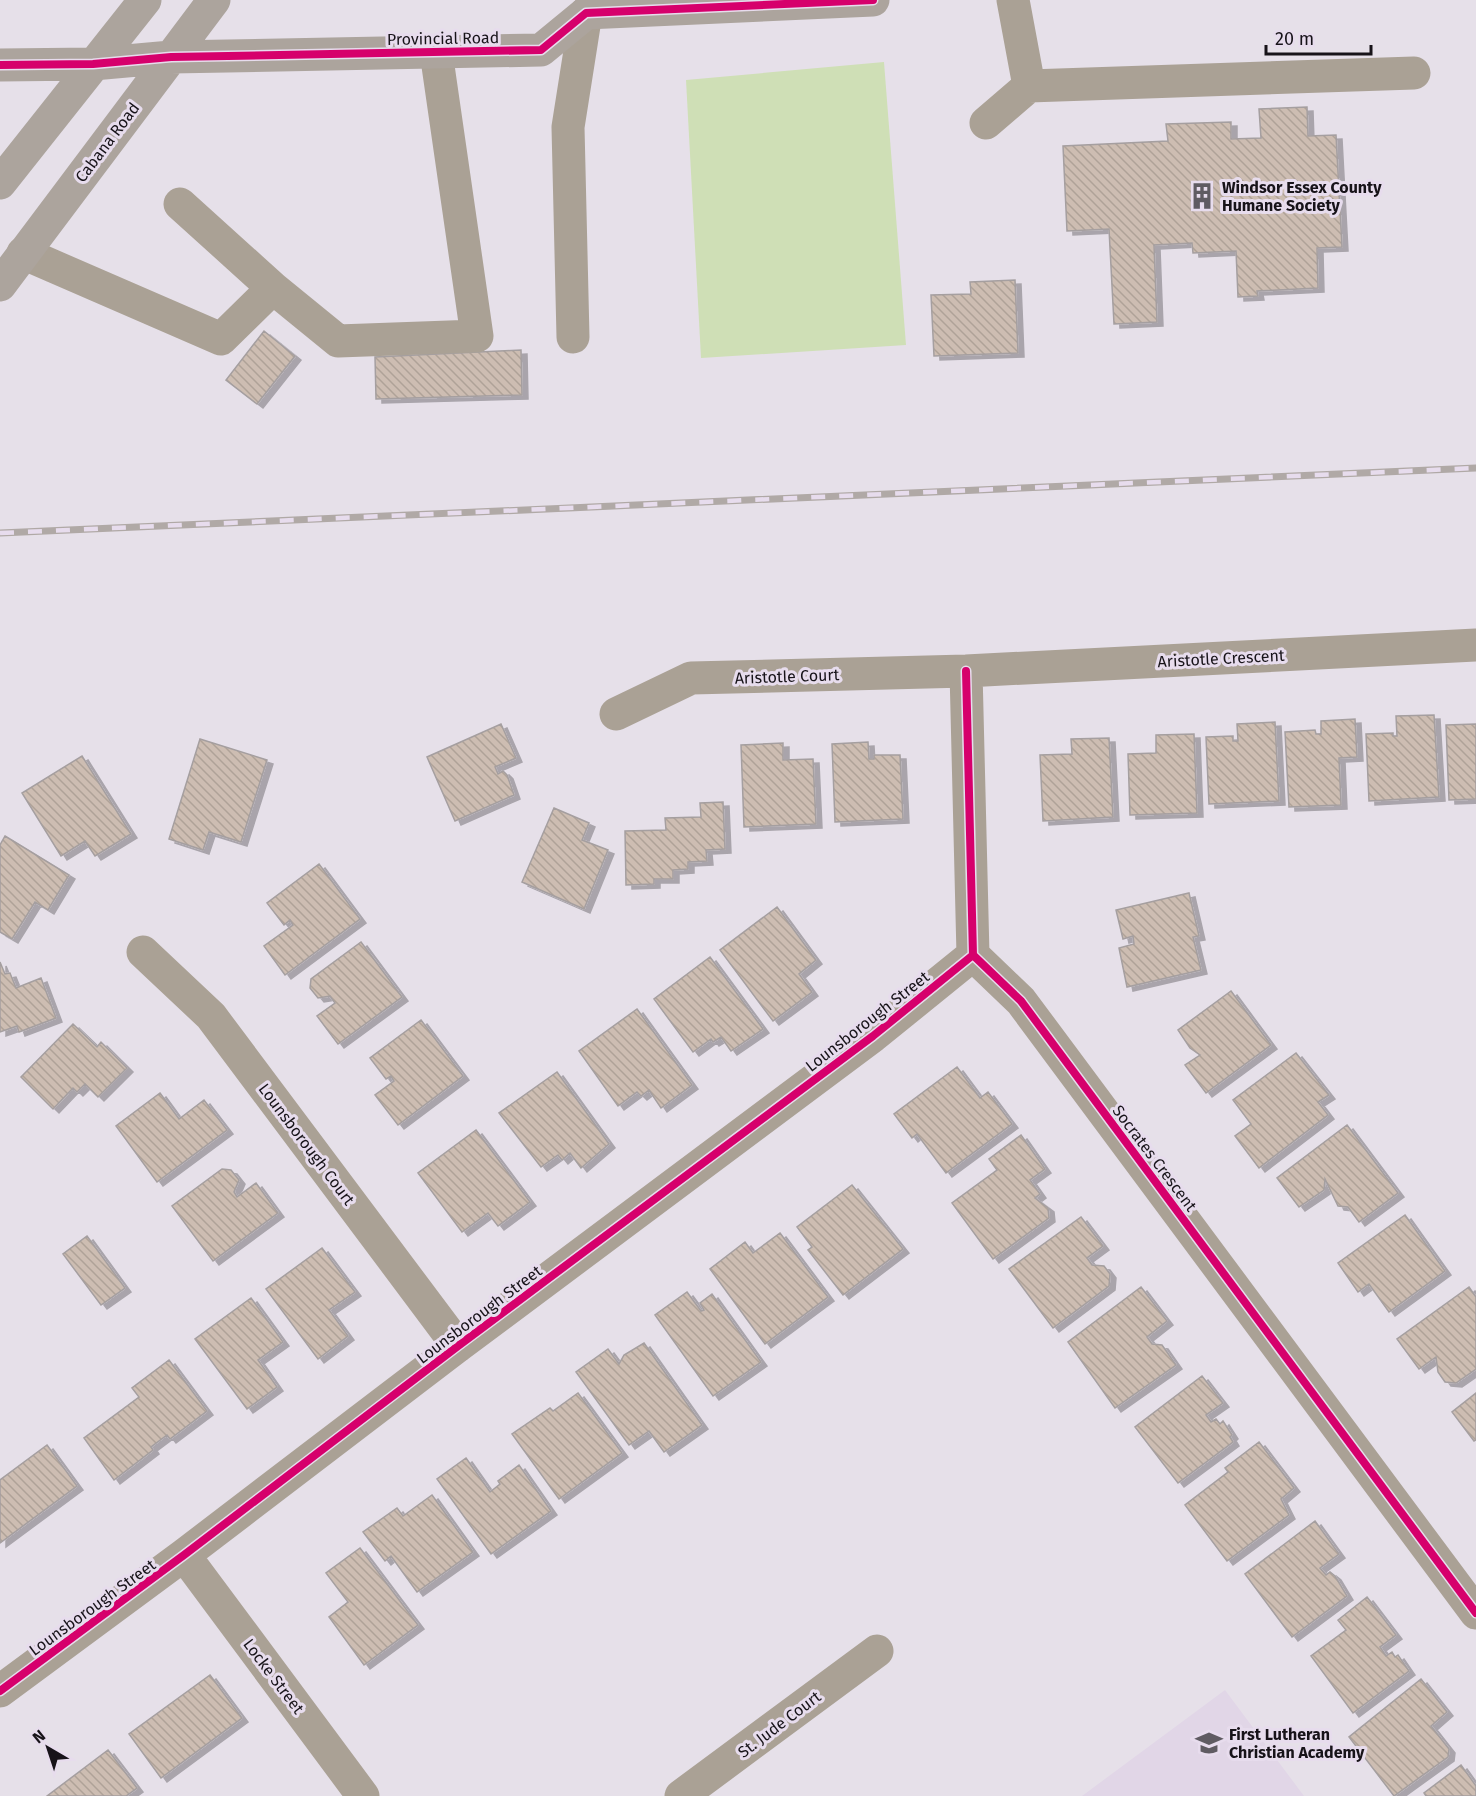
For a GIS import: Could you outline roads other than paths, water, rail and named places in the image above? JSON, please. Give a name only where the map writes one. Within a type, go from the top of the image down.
[{"type":"main road","points":[[0,183],[145,0]]},
{"type":"main road","name":"Cabana Road","points":[[0,285],[214,0]]},
{"type":"main road","points":[[578,6],[873,0]]},
{"type":"main road","name":"Provincial Road","points":[[0,66],[93,64],[171,57],[541,50],[578,6]]},
{"type":"street","points":[[1013,0],[1029,86]]},
{"type":"street","points":[[573,337],[568,127],[578,6]]},
{"type":"street","points":[[180,204],[273,288],[338,341],[477,336],[436,52]]},
{"type":"street","points":[[986,123],[1029,86],[1414,73]]},
{"type":"street","points":[[23,253],[221,339],[273,288]]},
{"type":"street","name":"Aristotle Crescent","points":[[966,671],[1476,645]]},
{"type":"street","points":[[966,671],[973,955]]},
{"type":"street","name":"Aristotle Court","points":[[616,714],[691,678],[966,671]]},
{"type":"street","name":"Lounsborough Court","points":[[143,952],[211,1016],[458,1346]]},
{"type":"street","name":"Lounsborough Street","points":[[0,1691],[873,1036],[973,955]]},
{"type":"street","name":"Socrates Crescent","points":[[973,955],[1021,1001],[1476,1613]]},
{"type":"street","name":"Locke Street","points":[[184,1555],[363,1796]]},
{"type":"street","name":"St. Jude Court","points":[[681,1796],[877,1651]]},
{"type":"railway","points":[[0,533],[1476,468]]},
{"type":"place","name":"Windsor Essex County Humane Society","points":[[1202,196]]},
{"type":"place","name":"First Lutheran Christian Academy","points":[[1209,1743]]}]
